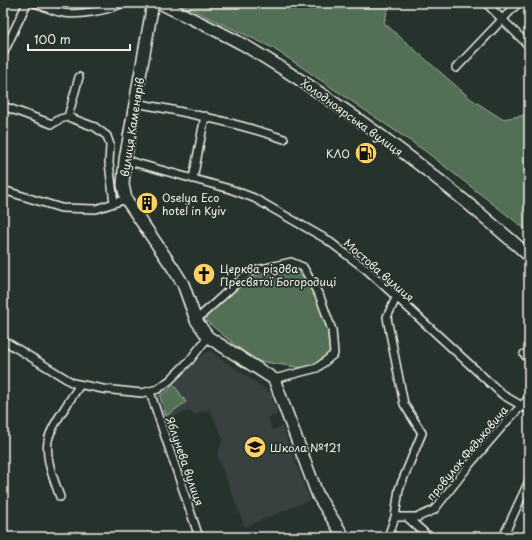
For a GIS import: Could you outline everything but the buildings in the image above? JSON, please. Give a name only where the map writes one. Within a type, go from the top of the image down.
[{"type":"street","points":[[3,54],[27,3]]},
{"type":"street","points":[[36,3],[59,13],[70,14],[109,8],[123,3]]},
{"type":"street","name":"вулиця Каменярів","points":[[153,3],[125,160],[123,185],[126,199],[156,241],[183,284],[196,320],[208,337],[274,380]]},
{"type":"street","name":"Холодноярська вулиця","points":[[160,3],[242,44],[329,99],[373,130],[495,225],[529,256]]},
{"type":"street","points":[[486,3],[529,46]]},
{"type":"street","points":[[456,68],[518,3]]},
{"type":"street","points":[[68,118],[79,77]]},
{"type":"street","points":[[135,103],[205,116],[250,127],[284,139]]},
{"type":"street","points":[[3,106],[52,124],[60,119],[68,118],[95,127],[107,136],[110,145],[109,164],[114,203]]},
{"type":"street","points":[[193,179],[205,116]]},
{"type":"street","name":"Мостова вулиця","points":[[125,160],[230,189],[254,198],[326,239],[352,257],[503,395],[529,410]]},
{"type":"street","points":[[3,190],[61,208],[96,209],[126,199]]},
{"type":"street","points":[[196,320],[249,272],[291,262],[303,268],[320,297],[332,330],[334,354],[317,368],[274,380],[318,496],[344,537]]},
{"type":"street","points":[[388,537],[395,517],[400,489],[422,433],[404,404],[388,323],[387,317],[396,298]]},
{"type":"street","points":[[3,340],[73,383],[119,391],[150,392],[170,380],[203,345],[208,337]]},
{"type":"street","points":[[60,497],[51,469],[47,450],[48,439],[80,385]]},
{"type":"street","name":"Яблунева вулиця","points":[[150,392],[199,537]]},
{"type":"street","name":"провулок Федьковича","points":[[395,517],[408,518],[426,514],[434,510],[470,464],[529,398]]},
{"type":"street","points":[[503,537],[529,481]]},
{"type":"street","points":[[408,518],[429,537]]},
{"type":"shaded area","name":"Школа №121","points":[[210,351],[274,395],[272,399],[278,414],[268,418],[272,430],[282,426],[310,500],[245,527],[217,456],[223,439],[210,409],[194,415],[191,410],[164,421],[155,397],[201,356]]},
{"type":"green space","points":[[178,3],[390,3],[384,23],[471,99],[502,119],[527,115],[529,133],[529,232],[425,151],[294,62],[271,47]]},
{"type":"green space","points":[[292,264],[301,267],[318,299],[329,330],[333,354],[316,367],[302,368],[258,361],[236,346],[204,319],[252,275]]},
{"type":"green space","points":[[174,385],[186,402],[166,416],[160,396]]},
{"type":"place","name":"КЛО","points":[[366,153]]},
{"type":"place","name":"Oselya Eco hotel in Kyiv","points":[[147,203]]},
{"type":"place","name":"Церква різдва Пресвятої Богородиці","points":[[204,274]]},
{"type":"place","name":"Школа №121","points":[[255,447]]}]
